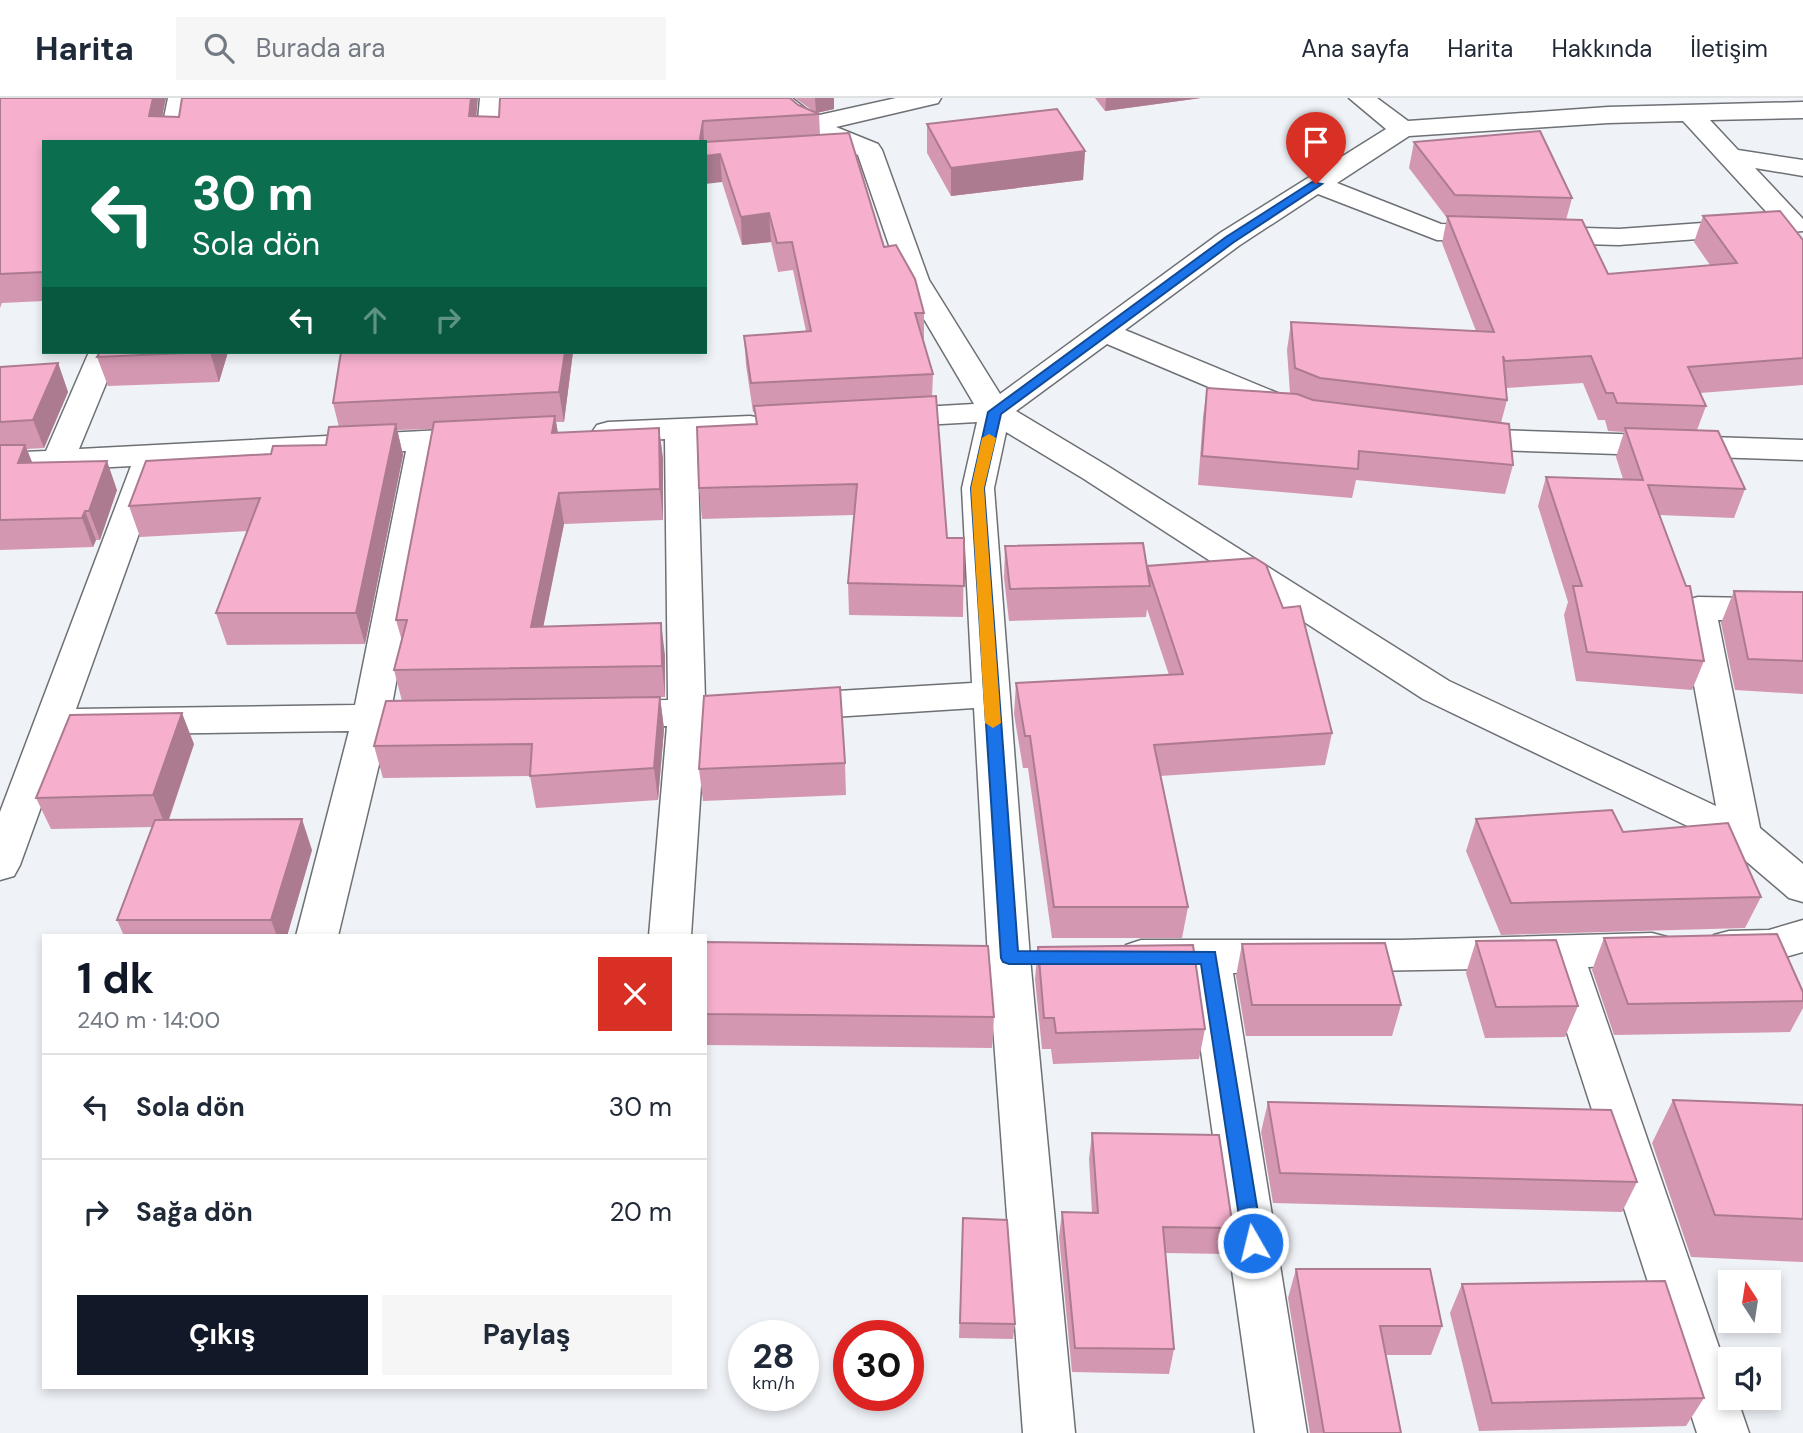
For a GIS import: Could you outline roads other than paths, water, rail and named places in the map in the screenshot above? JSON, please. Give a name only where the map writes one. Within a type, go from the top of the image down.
[{"type":"street","points":[[172,140],[180,98]]},
{"type":"street","points":[[488,140],[492,98]]},
{"type":"street","points":[[776,98],[810,125],[867,149],[915,280],[995,412],[1095,471],[1436,690],[1741,835],[1803,887]]},
{"type":"street","points":[[810,125],[929,98]]},
{"type":"street","points":[[1361,98],[1403,129]]},
{"type":"street","points":[[859,419],[995,412],[1230,240],[1403,129],[1600,107],[1690,113],[1803,110]]},
{"type":"street","points":[[1316,184],[1437,232],[1619,237],[1793,225],[1690,113]]},
{"type":"street","points":[[815,153],[867,149]]},
{"type":"street","points":[[1729,156],[1803,168]]},
{"type":"street","points":[[1105,332],[1308,416],[1321,418]]},
{"type":"street","points":[[58,460],[103,354]]},
{"type":"street","points":[[995,412],[978,488],[991,694],[1029,958],[1049,1433]]},
{"type":"street","points":[[573,434],[777,423]]},
{"type":"street","points":[[670,934],[687,713],[681,428]]},
{"type":"street","points":[[1430,432],[1497,440],[1803,450]]},
{"type":"street","points":[[0,463],[519,436]]},
{"type":"street","points":[[317,934],[371,718],[424,441]]},
{"type":"street","points":[[0,865],[151,455]]},
{"type":"street","points":[[1741,835],[1698,608],[1803,610]]},
{"type":"street","points":[[577,715],[687,713],[991,694]]},
{"type":"street","points":[[53,722],[467,716]]},
{"type":"street","points":[[1102,957],[1401,956],[1769,946],[1803,936]]},
{"type":"street","points":[[1561,951],[1723,1433]]},
{"type":"street","points":[[968,957],[1029,958]]},
{"type":"street","points":[[1209,957],[1281,1433]]}]
